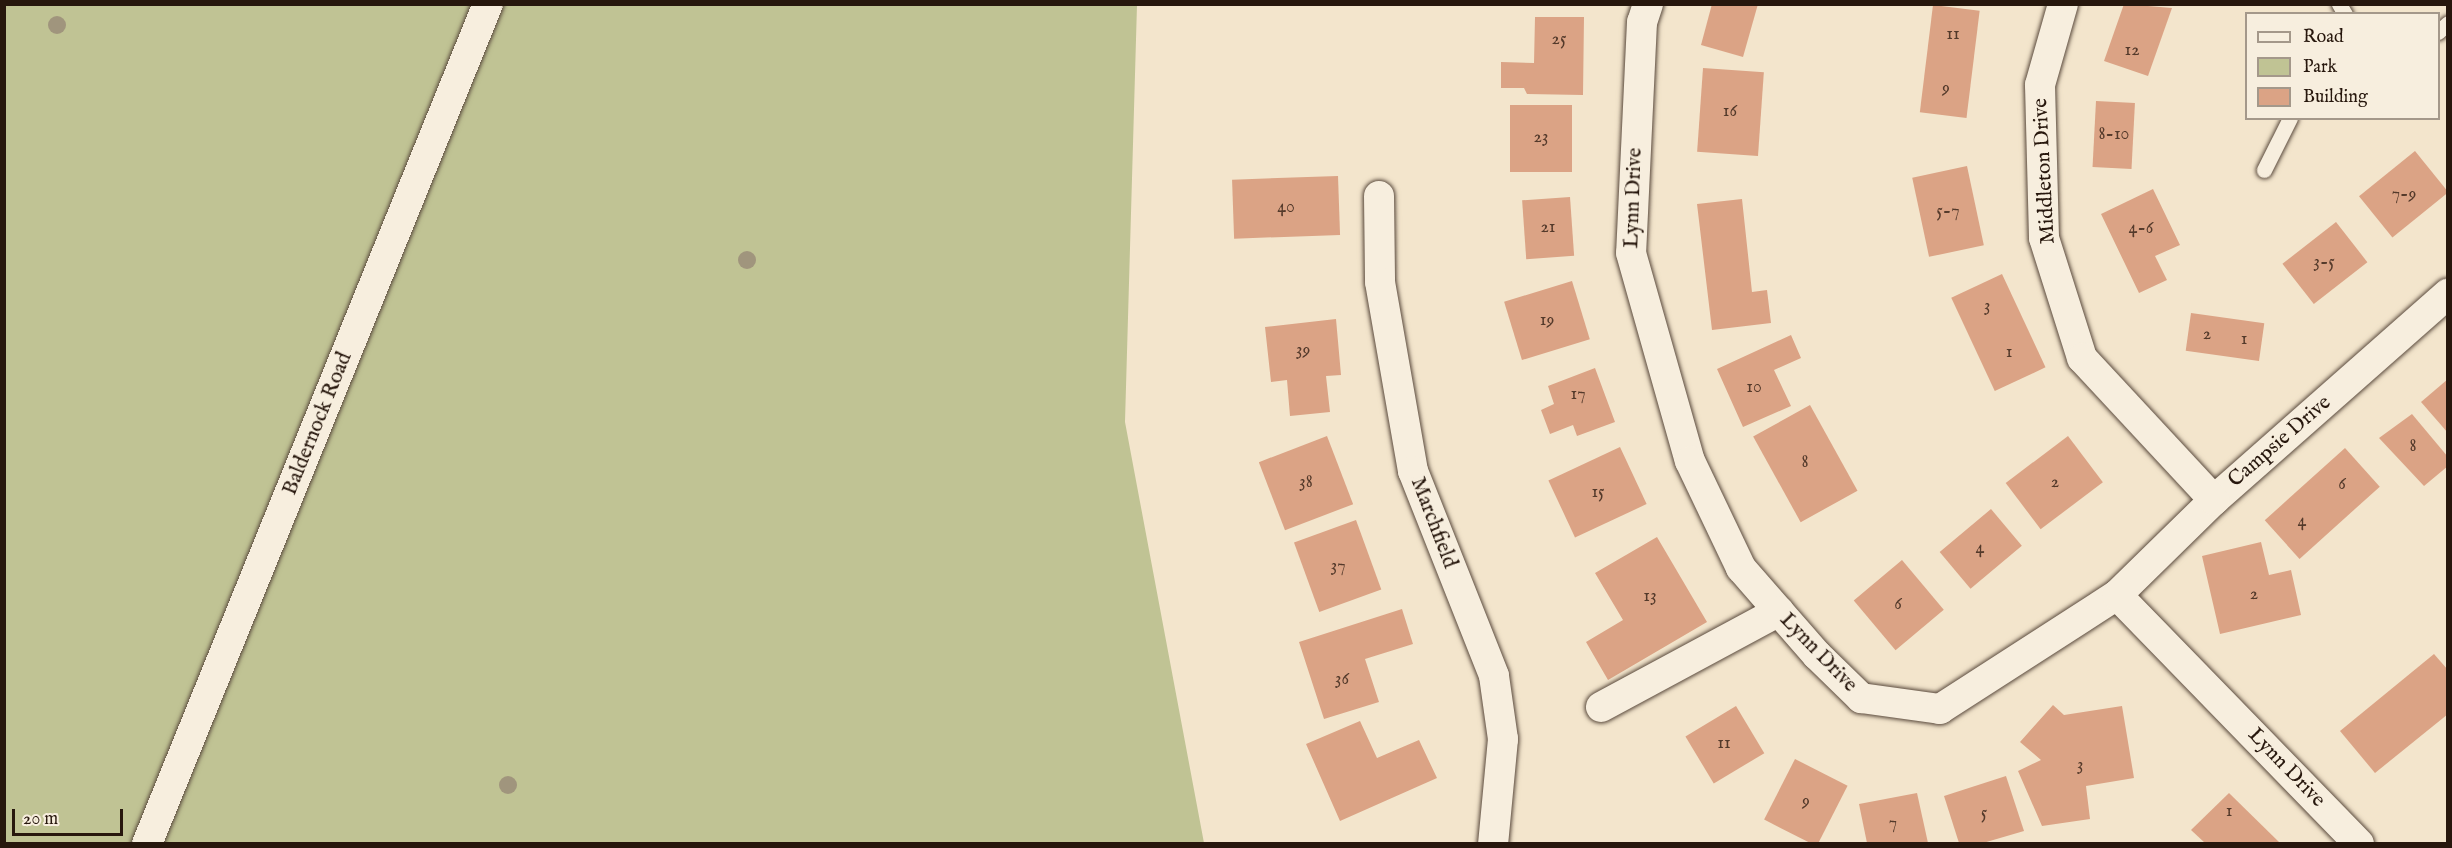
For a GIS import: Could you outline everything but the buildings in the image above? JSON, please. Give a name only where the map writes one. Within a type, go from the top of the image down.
[{"type":"street","name":"Baldernock Road","points":[[147,843],[488,4]]},
{"type":"street","name":"Lynn Drive","points":[[1648,4],[1642,22],[1631,253],[1690,461],[1741,568],[1861,698],[1940,710],[2117,595],[2359,843]]},
{"type":"street","name":"Middleton Drive","points":[[2062,4],[2040,85],[2044,238],[2082,358],[2214,500]]},
{"type":"street","name":"Marchfield","points":[[1378,196],[1380,282],[1413,471],[1494,676],[1503,739],[1492,843]]},
{"type":"street","name":"Campsie Drive","points":[[2117,595],[2214,500],[2448,294]]},
{"type":"street","points":[[1600,707],[1779,611]]},
{"type":"lane","points":[[2264,170],[2289,120]]},
{"type":"green space","points":[[5,5],[1137,5],[1125,422],[1204,843],[5,844]]}]
